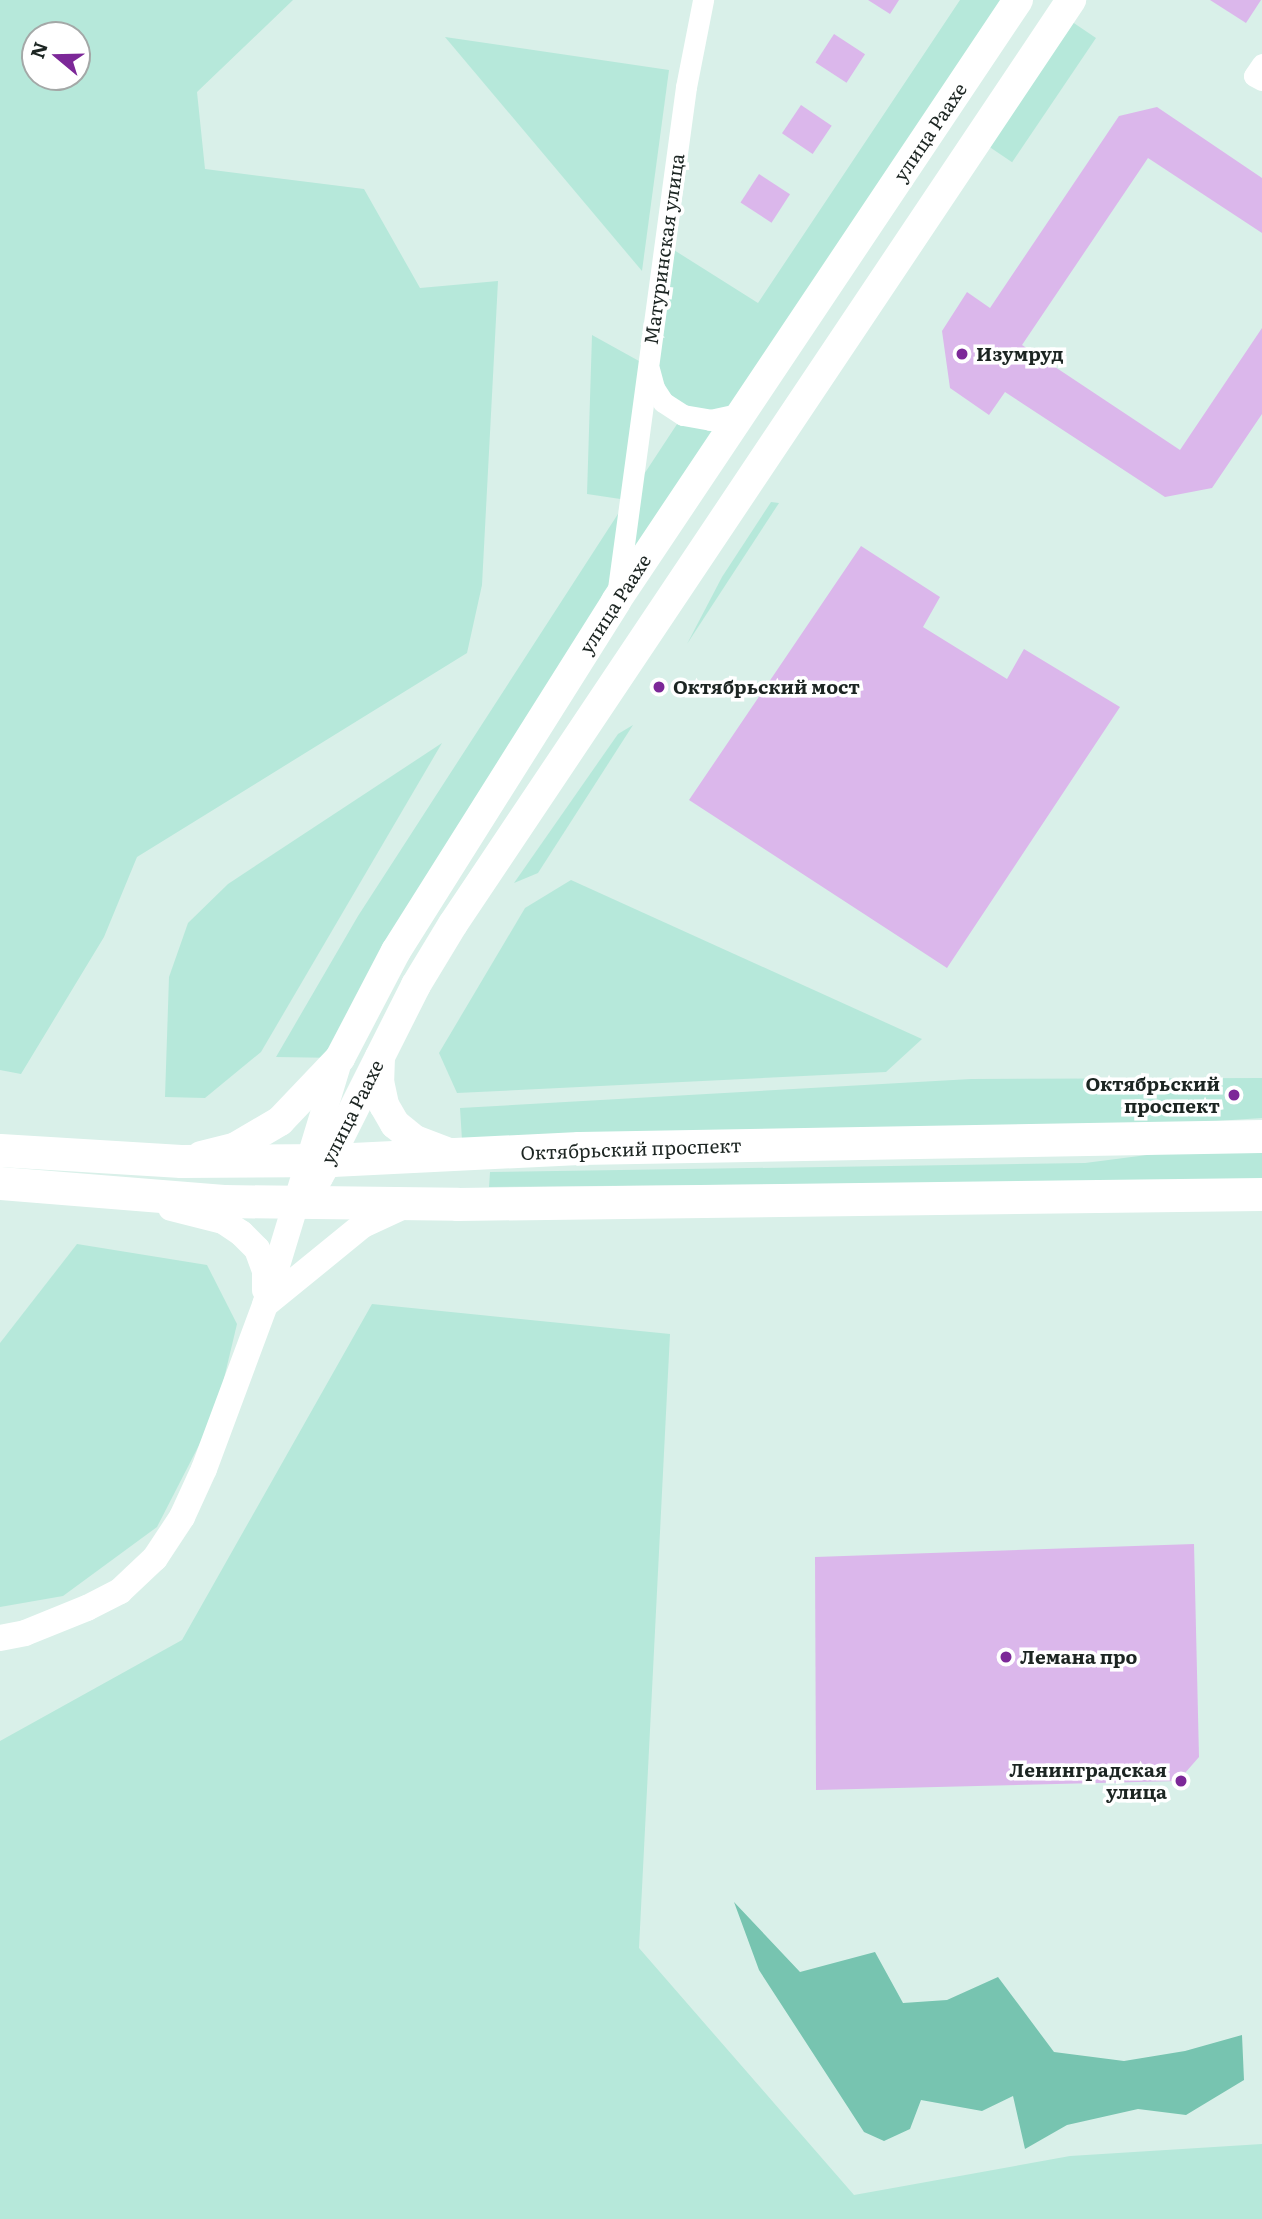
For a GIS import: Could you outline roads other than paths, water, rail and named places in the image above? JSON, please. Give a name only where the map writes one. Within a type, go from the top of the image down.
[{"type":"main road","name":"улица Раахе","points":[[181,1161],[236,1147],[280,1121],[340,1058],[396,951],[616,601],[1018,0]]},
{"type":"main road","name":"улица Раахе","points":[[295,1202],[318,1177],[318,1160],[380,1057],[416,985],[453,925],[1071,0]]},
{"type":"main road","points":[[380,1057],[379,1081],[384,1105],[395,1124],[415,1140],[465,1155]]},
{"type":"main road","name":"Октябрьский проспект","points":[[465,1155],[492,1138],[640,1132],[663,1146],[1262,1136]]},
{"type":"main road","points":[[0,1150],[181,1161],[465,1155]]},
{"type":"main road","points":[[465,1155],[474,1203]]},
{"type":"main road","points":[[0,1183],[117,1194],[295,1202],[474,1203],[1262,1194]]},
{"type":"street","name":"Матуринская улица","points":[[616,601],[686,87],[703,0]]},
{"type":"street","points":[[1262,64],[1254,76],[1262,80]]},
{"type":"street","points":[[648,367],[654,388],[663,402],[683,415],[710,420],[742,413]]},
{"type":"street","points":[[318,1160],[340,1058]]},
{"type":"street","points":[[117,1194],[223,1221],[241,1233],[257,1249],[265,1271],[265,1305]]},
{"type":"street","points":[[0,1637],[25,1633],[87,1608],[120,1591],[155,1558],[181,1517],[204,1469],[265,1305],[295,1202]]},
{"type":"street","points":[[265,1305],[363,1225],[411,1203]]},
{"type":"place","name":"Изумруд","points":[[962,354]]},
{"type":"place","name":"Октябрьский мост","points":[[659,687]]},
{"type":"place","name":"Октябрьский проспект","points":[[1234,1095]]},
{"type":"place","name":"Лемана про","points":[[1006,1657]]},
{"type":"place","name":"Ленинградская улица","points":[[1181,1781]]}]
